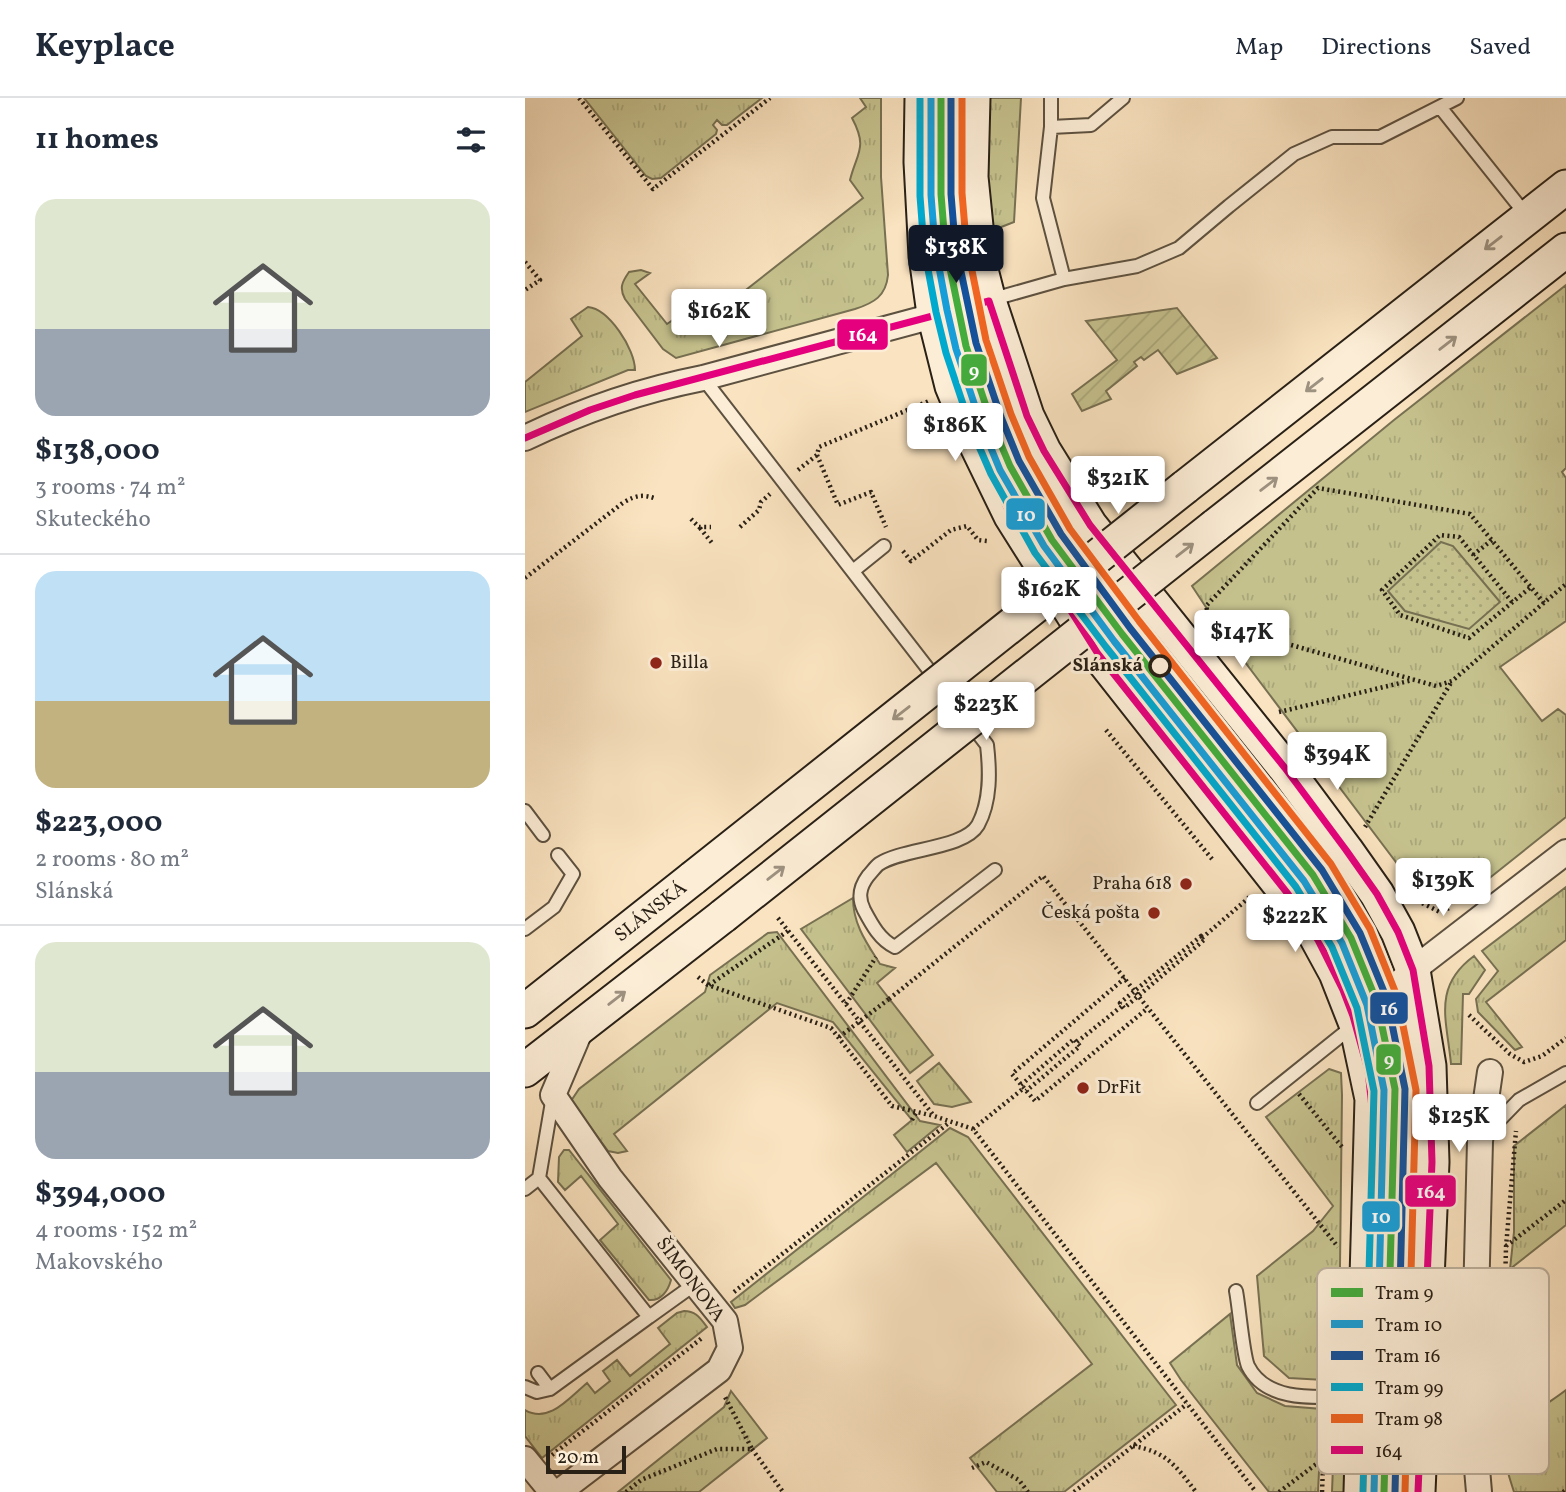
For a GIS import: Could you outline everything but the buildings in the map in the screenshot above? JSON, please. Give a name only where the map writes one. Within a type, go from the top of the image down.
[{"type":"street","points":[[922,98],[921,162],[926,256],[934,314],[952,386],[976,444],[1011,516],[1098,654],[1306,918],[1336,973],[1356,1024],[1372,1099],[1367,1268]]},
{"type":"street","points":[[973,98],[971,177],[980,266],[1027,416],[1044,452],[1090,525],[1276,757],[1346,849],[1377,894],[1398,932],[1413,970],[1429,1066],[1432,1161],[1427,1268]]},
{"type":"street","name":"SLÁNSKÁ","points":[[525,1011],[1566,187]]},
{"type":"street","points":[[525,1070],[1566,250]]},
{"type":"street","points":[[525,438],[551,426],[665,386],[989,300]]},
{"type":"street","points":[[1356,1024],[1413,970],[1566,852]]},
{"type":"street","points":[[553,1095],[582,1025]]},
{"type":"street","points":[[1477,1268],[1480,1141],[1490,1072]]},
{"type":"street","name":"ŠIMONOVA","points":[[553,1095],[610,1178],[725,1321],[730,1348],[719,1370],[559,1492]]},
{"type":"street","points":[[529,1464],[552,1492]]},
{"type":"street","points":[[1361,1474],[1361,1492]]},
{"type":"street","points":[[1418,1492],[1419,1474]]},
{"type":"street","points":[[1478,1474],[1479,1492]]},
{"type":"lane","points":[[1051,98],[1051,127],[1043,198],[1064,279]]},
{"type":"lane","points":[[1051,127],[1091,125],[1123,98]]},
{"type":"lane","points":[[989,300],[1064,279],[1137,266],[1179,248],[1294,154],[1332,137],[1380,137],[1457,98]]},
{"type":"lane","points":[[1440,107],[1527,216]]},
{"type":"lane","points":[[703,377],[987,746],[990,777],[977,827],[960,839],[893,857],[877,865],[862,884],[859,900],[871,924],[885,942],[895,947],[995,870]]},
{"type":"lane","points":[[853,571],[889,543]]},
{"type":"lane","points":[[525,811],[543,835]]},
{"type":"lane","points":[[525,929],[554,907],[573,874],[558,855]]},
{"type":"lane","points":[[1257,1103],[1356,1024]]},
{"type":"lane","points":[[1480,1141],[1519,1100],[1566,1073]]},
{"type":"lane","points":[[525,1189],[539,1178],[553,1095]]},
{"type":"lane","points":[[539,1178],[649,1317]]},
{"type":"lane","points":[[525,1387],[537,1392],[550,1389],[695,1284]]},
{"type":"lane","points":[[1236,1291],[1248,1366],[1267,1389],[1297,1396],[1317,1396]]},
{"type":"lane","points":[[538,1373],[550,1389]]},
{"type":"path","points":[[579,98],[653,189],[770,98]]},
{"type":"path","points":[[525,262],[540,280],[525,290]]},
{"type":"path","points":[[887,531],[871,492],[838,505],[817,455],[819,447],[933,399]]},
{"type":"path","points":[[740,527],[759,510],[761,502],[782,481],[817,455]]},
{"type":"path","points":[[1452,681],[1436,686],[1210,622],[1206,606],[1318,488],[1470,514],[1544,603]]},
{"type":"path","points":[[525,578],[624,502],[645,494],[657,499]]},
{"type":"path","points":[[691,519],[712,543]]},
{"type":"path","points":[[889,543],[911,561],[951,530],[959,527],[968,526],[978,540],[987,541]]},
{"type":"path","points":[[699,527],[711,527]]},
{"type":"path","points":[[1512,602],[1459,537],[1440,535],[1382,590],[1400,615],[1469,638],[1531,587]]},
{"type":"path","points":[[1473,555],[1492,540]]},
{"type":"path","points":[[1361,832],[1452,681],[1566,584]]},
{"type":"path","points":[[1271,714],[1414,680]]},
{"type":"path","points":[[1106,730],[1212,859]]},
{"type":"path","points":[[839,1037],[1043,876],[1346,1256]]},
{"type":"path","points":[[973,1129],[1254,893]]},
{"type":"path","points":[[778,918],[934,1116]]},
{"type":"path","points":[[708,985],[789,931]]},
{"type":"path","points":[[846,1004],[885,942]]},
{"type":"path","points":[[698,977],[708,985],[831,1028],[892,1105],[973,1129],[1256,1492]]},
{"type":"path","points":[[1125,978],[1012,1074],[1035,1101],[1148,1008]]},
{"type":"path","points":[[1469,1014],[1510,1054],[1524,1062],[1542,1056],[1566,1038]]},
{"type":"path","points":[[1024,1088],[1077,1042]]},
{"type":"path","points":[[1286,1079],[1347,1153]]},
{"type":"path","points":[[1505,1268],[1519,1100]]},
{"type":"path","points":[[912,1120],[916,1111]]},
{"type":"path","points":[[728,1297],[951,1121]]},
{"type":"path","points":[[1506,1247],[1566,1200]]},
{"type":"path","points":[[529,1464],[711,1331]]},
{"type":"path","points":[[1074,1492],[1187,1404]]},
{"type":"path","points":[[731,1408],[752,1449],[783,1492]]},
{"type":"path","points":[[1133,1446],[1152,1449],[1172,1461],[1196,1492]]},
{"type":"path","points":[[625,1492],[641,1480],[717,1449],[752,1449]]},
{"type":"path","points":[[972,1468],[986,1462],[1019,1479],[1028,1492]]},
{"type":"path","points":[[1279,1492],[1317,1463]]},
{"type":"path","points":[[1322,1492],[1323,1474]]},
{"type":"green space","points":[[584,98],[762,98],[727,125],[722,125],[717,120],[713,125],[717,130],[716,134],[661,178],[652,179],[646,176]]},
{"type":"green space","points":[[860,98],[881,98],[881,177],[888,275],[882,293],[868,304],[855,309],[676,358],[663,349],[623,295],[622,285],[629,272],[641,270],[650,273],[635,284],[667,324],[683,313],[696,329],[863,198],[850,180],[860,150],[857,128],[852,118],[866,107]]},
{"type":"green space","points":[[987,98],[1021,98],[1014,222],[991,231],[985,175]]},
{"type":"green space","points":[[1566,285],[1566,468],[1562,472],[1566,478],[1566,621],[1500,667],[1542,721],[1558,709],[1566,715],[1566,817],[1472,892],[1447,904],[1420,894],[1223,633],[1192,586],[1394,420]]},
{"type":"green space","points":[[588,307],[604,315],[619,331],[631,352],[635,370],[628,370],[525,412],[525,382],[582,336],[571,319]]},
{"type":"green space","points":[[1177,308],[1217,358],[1177,374],[1158,350],[1144,360],[1141,357],[1134,362],[1137,366],[1106,391],[1111,399],[1082,411],[1072,394],[1117,360],[1086,321]]},
{"type":"green space","points":[[1441,542],[1453,546],[1500,602],[1469,629],[1405,611],[1388,591]]},
{"type":"green space","points":[[1566,887],[1566,940],[1486,1002],[1522,1047],[1515,1050],[1478,1012],[1476,999],[1498,971],[1482,951]]},
{"type":"green space","points":[[853,898],[858,925],[870,948],[880,964],[895,968],[877,983],[933,1055],[910,1073],[801,929]]},
{"type":"green space","points":[[777,932],[920,1121],[940,1125],[907,1152],[894,1135],[912,1120],[833,1022],[777,1003],[614,1134],[627,1151],[608,1151],[571,1101],[579,1089],[705,992],[710,975],[768,933]]},
{"type":"green space","points":[[1474,956],[1485,970],[1469,994],[1463,994],[1461,1064],[1451,1064],[1445,1019],[1447,992],[1461,968]]},
{"type":"green space","points":[[939,1063],[971,1102],[952,1107],[934,1104],[917,1081]]},
{"type":"green space","points":[[1329,1069],[1341,1073],[1340,1268],[1317,1268],[1317,1380],[1289,1378],[1264,1356],[1257,1276],[1313,1231],[1333,1206],[1266,1117]]},
{"type":"green space","points":[[1566,1105],[1566,1225],[1510,1268],[1514,1232],[1514,1146]]},
{"type":"green space","points":[[950,1128],[968,1137],[1176,1405],[1064,1492],[997,1492],[970,1458],[1092,1364],[936,1163],[745,1305],[735,1308],[731,1302]]},
{"type":"green space","points":[[564,1150],[569,1150],[671,1280],[660,1297],[649,1300],[600,1240],[618,1224],[581,1176],[565,1190],[558,1182],[559,1157]]},
{"type":"green space","points":[[684,1311],[695,1314],[707,1327],[542,1458],[525,1436],[525,1410],[542,1414],[550,1412],[587,1383],[595,1393],[610,1381],[603,1371],[617,1360],[630,1376],[670,1344],[658,1328],[677,1313]]},
{"type":"green space","points":[[1230,1314],[1237,1365],[1257,1393],[1285,1406],[1317,1409],[1318,1492],[1269,1492],[1170,1363]]},
{"type":"green space","points":[[1566,1390],[1566,1492],[1514,1492],[1509,1474],[1549,1474],[1549,1402]]},
{"type":"green space","points":[[731,1391],[767,1438],[699,1492],[618,1492],[724,1407]]},
{"type":"green space","points":[[1333,1474],[1346,1474],[1345,1492],[1332,1492]]},
{"type":"tram line","name":"99","points":[[920,98],[920,196],[924,248],[936,312],[946,353],[971,428],[991,474],[1035,553],[1296,887],[1332,947],[1357,1008],[1374,1091],[1369,1268]]},
{"type":"tram line","name":"10","points":[[931,98],[931,195],[935,246],[956,349],[981,424],[1000,470],[1044,546],[1114,641],[1304,881],[1342,943],[1367,1005],[1384,1090],[1380,1268]]},
{"type":"tram line","name":"9","points":[[941,98],[941,194],[945,244],[966,346],[991,421],[1010,466],[1052,540],[1122,634],[1313,875],[1351,938],[1377,1002],[1395,1089],[1390,1268]]},
{"type":"tram line","name":"16","points":[[951,98],[951,194],[955,243],[976,343],[1019,461],[1061,534],[1130,628],[1322,870],[1360,933],[1387,999],[1405,1089],[1401,1268]]},
{"type":"tram line","name":"98","points":[[962,98],[962,193],[966,241],[986,340],[1029,457],[1070,529],[1139,621],[1331,864],[1370,929],[1397,996],[1416,1090],[1411,1268]]},
{"type":"tram line","name":"99","points":[[1363,1474],[1363,1491]]},
{"type":"tram line","name":"10","points":[[1374,1474],[1374,1492]]},
{"type":"tram line","name":"9","points":[[1384,1474],[1384,1492]]},
{"type":"tram line","name":"16","points":[[1395,1474],[1395,1492]]},
{"type":"tram line","name":"98","points":[[1405,1474],[1405,1492]]},
{"type":"transit line","name":"164","points":[[525,438],[590,410],[635,395],[989,301],[1027,416],[1044,451],[1090,525],[1285,768],[1377,894],[1398,932],[1413,970],[1429,1066],[1432,1162],[1428,1268]]},
{"type":"transit line","name":"164","points":[[982,456],[1011,516],[1098,654],[1288,894],[1318,940],[1343,990],[1368,1070],[1373,1118],[1370,1179]]},
{"type":"transit line","name":"164","points":[[1418,1492],[1419,1474]]},
{"type":"place","name":"Billa","points":[[656,663]]},
{"type":"place","name":"Slánská","points":[[1160,666]]},
{"type":"place","name":"Praha 618","points":[[1186,884]]},
{"type":"place","name":"Česká pošta","points":[[1154,913]]},
{"type":"place","name":"DrFit","points":[[1083,1088]]}]
